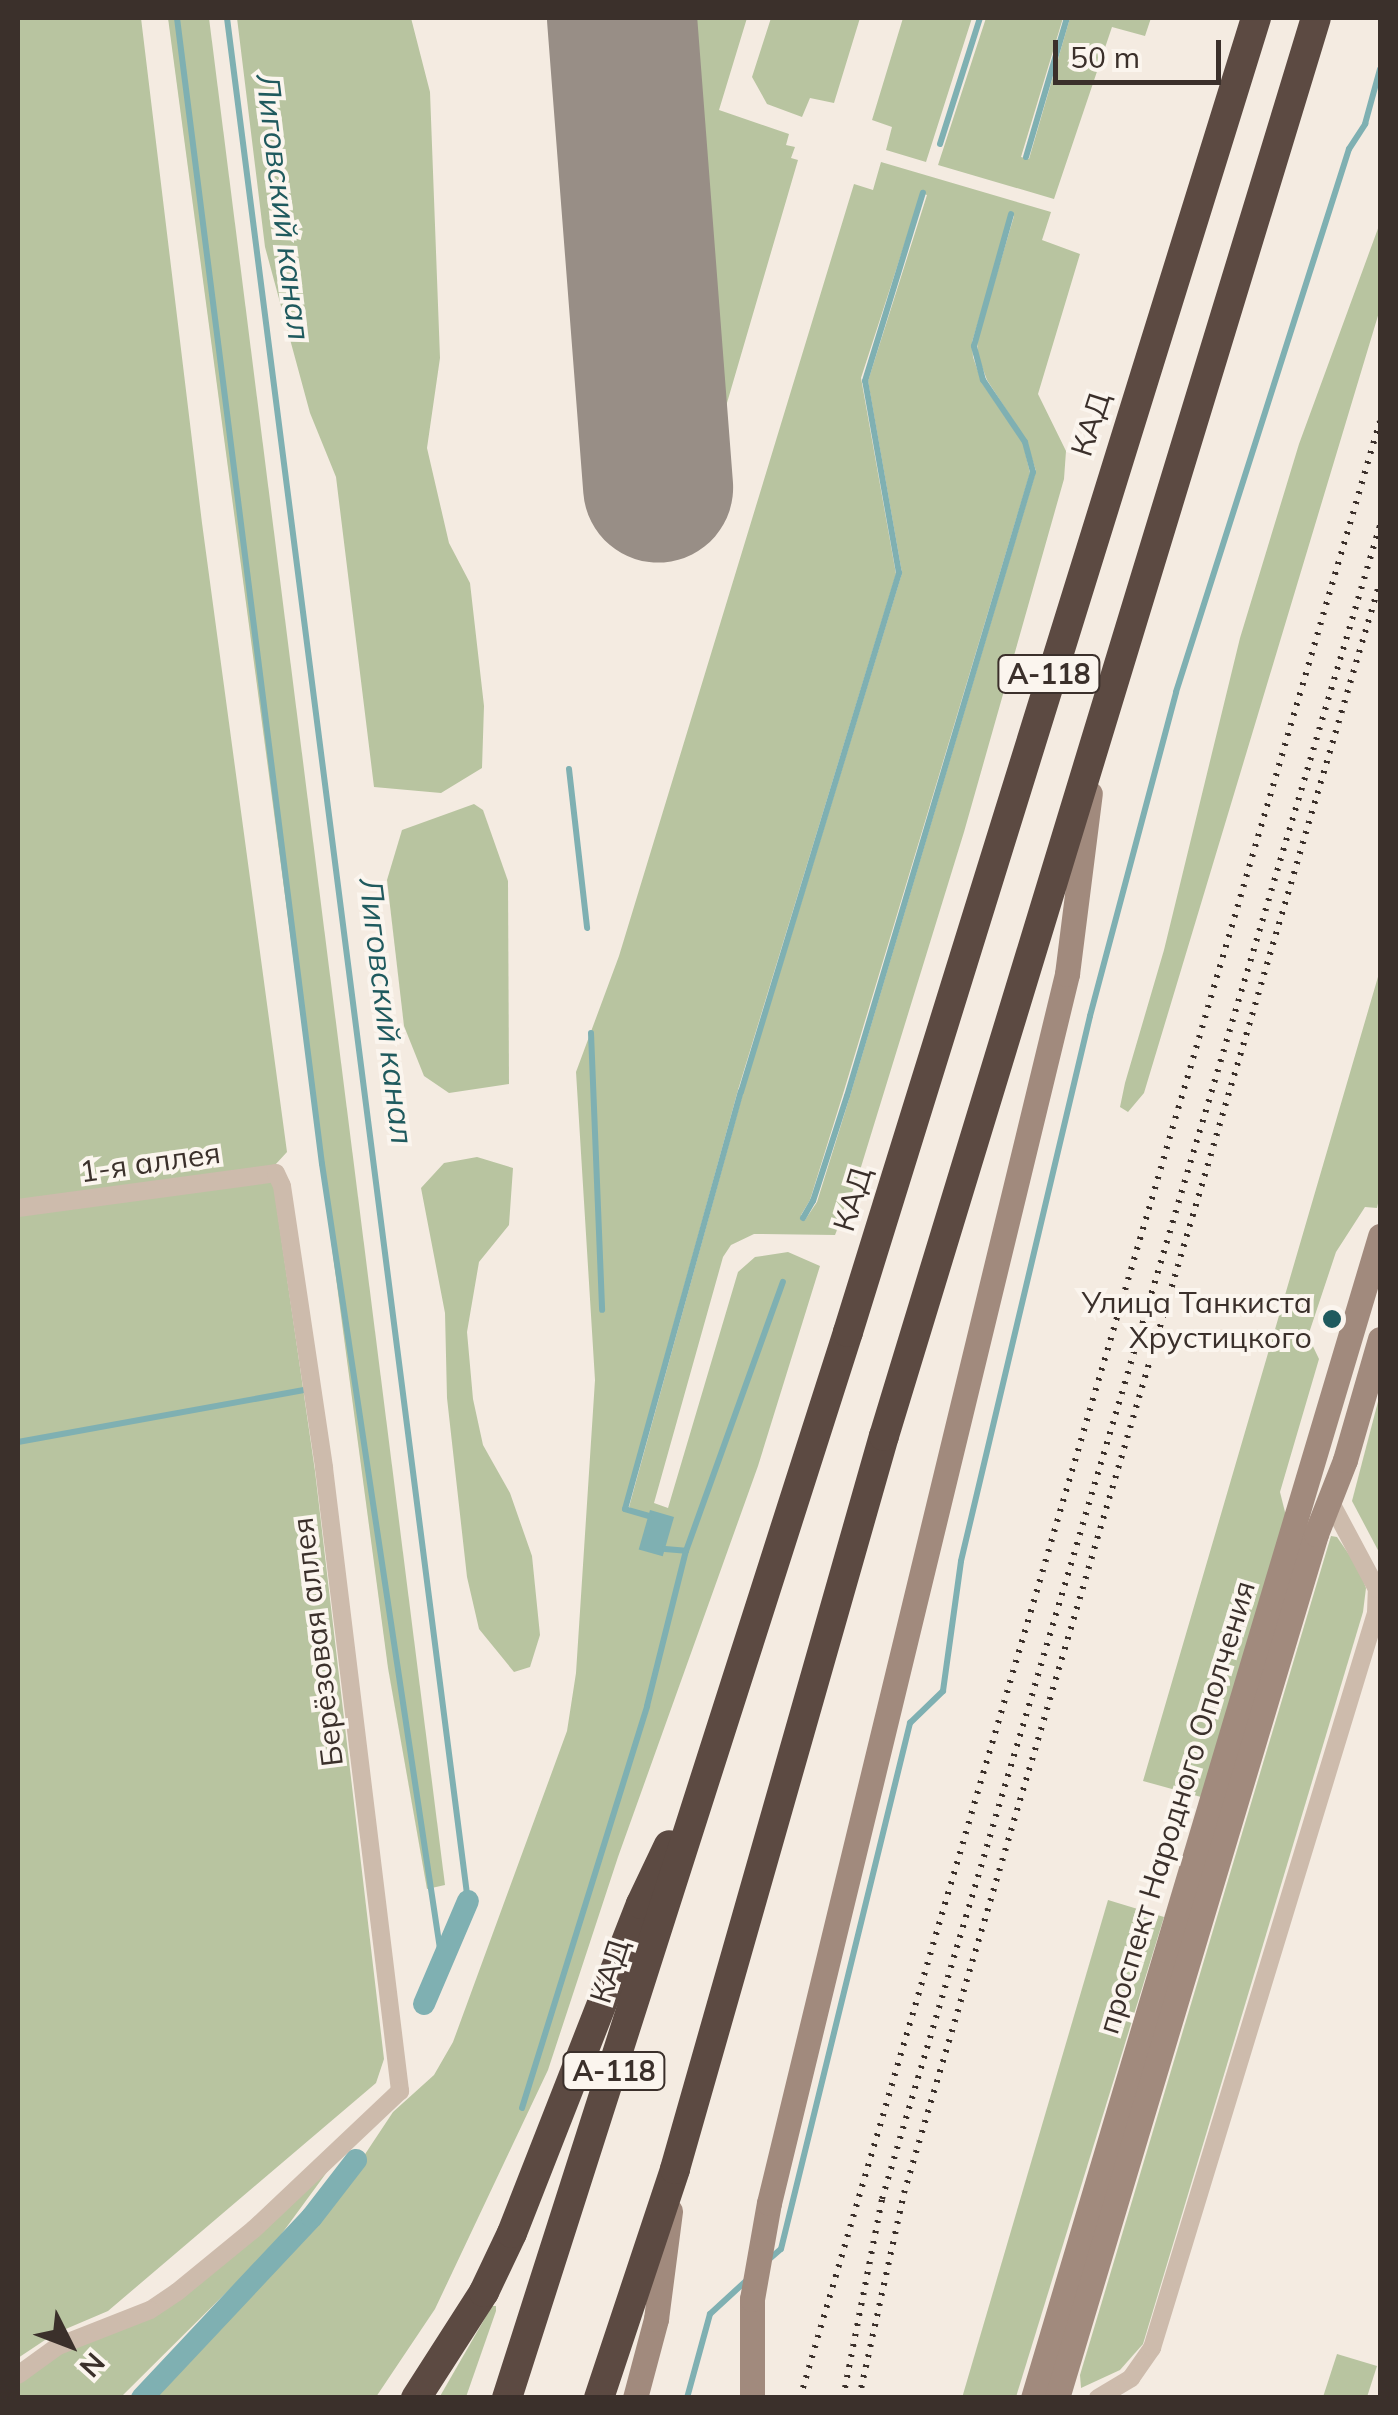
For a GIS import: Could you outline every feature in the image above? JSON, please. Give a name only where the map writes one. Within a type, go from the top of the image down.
[{"type":"highway","name":"КАД","points":[[507,2398],[718,1743],[1256,18]]},
{"type":"highway","name":"А-118","points":[[599,2398],[675,2169],[884,1436],[1316,18]]},
{"type":"highway","points":[[416,2398],[484,2292],[512,2233],[641,1904],[718,1743]]},
{"type":"main road","points":[[752,2398],[749,2339],[757,2260],[895,1673],[1067,974],[1096,743]]},
{"type":"main road","name":"проспект Народного Ополчения","points":[[1034,2398],[1378,1252]]},
{"type":"main road","name":"проспект Народного Ополчения","points":[[1057,2398],[1380,1340]]},
{"type":"main road","points":[[634,2398],[656,2318],[675,2169]]},
{"type":"street","name":"1-я аллея","points":[[18,1208],[276,1173],[282,1186]]},
{"type":"street","name":"Берёзовая аллея","points":[[18,2375],[58,2346],[150,2310],[177,2292],[254,2229],[400,2091],[373,1916],[324,1468],[282,1186]]},
{"type":"street","points":[[1098,2398],[1131,2378],[1152,2348],[1376,1613],[1378,1589],[1329,1499]]},
{"type":"green space","points":[[18,18],[141,18],[202,523],[287,1152],[275,1165],[18,1200]]},
{"type":"green space","points":[[168,18],[209,18],[445,1885],[427,1889],[388,1668]]},
{"type":"green space","points":[[237,18],[411,18],[430,92],[440,358],[427,448],[449,543],[470,583],[484,706],[482,768],[441,793],[374,787],[336,477],[310,413],[265,247]]},
{"type":"green space","points":[[662,18],[747,18],[719,110],[789,134],[786,145],[795,147],[791,158],[798,160],[703,485],[694,487],[704,472],[698,384],[689,368]]},
{"type":"green space","points":[[771,18],[860,18],[834,103],[810,98],[802,117],[767,104],[752,77]]},
{"type":"green space","points":[[903,18],[972,18],[926,162],[886,150],[892,127],[872,120]]},
{"type":"green space","points":[[986,18],[1063,18],[1021,157],[1029,159],[1070,18],[1151,18],[1145,36],[1112,27],[1054,199],[938,165]]},
{"type":"green space","points":[[881,162],[1051,212],[1042,240],[1080,254],[1038,394],[1066,451],[1064,479],[964,832],[857,1180],[835,1235],[754,1234],[731,1245],[723,1257],[654,1503],[668,1508],[738,1272],[755,1257],[788,1252],[820,1266],[758,1466],[618,1857],[548,2070],[435,2309],[376,2397],[149,2398],[324,2216],[393,2112],[434,2075],[453,2042],[567,1731],[576,1673],[595,1380],[576,1072],[619,956],[854,184],[873,190]],"holes":[[[921,193],[927,195],[868,381],[902,573],[743,1093],[629,1507],[639,1514],[623,1509],[738,1090],[896,574],[861,378]],[[1011,214],[1014,216],[977,341],[978,356],[987,380],[1026,440],[1036,471],[850,1096],[817,1202],[805,1220],[801,1215],[810,1200],[843,1094],[1030,473],[1023,443],[982,383],[973,357],[972,342]]]},
{"type":"green space","points":[[1380,223],[1380,309],[1144,1093],[1128,1112],[1120,1107],[1125,1083],[1164,950],[1240,638],[1299,444]]},
{"type":"green space","points":[[474,804],[483,810],[508,881],[509,1084],[449,1093],[424,1076],[404,1026],[387,880],[402,830]]},
{"type":"green space","points":[[1380,970],[1377,1208],[1365,1207],[1336,1252],[1308,1336],[1319,1359],[1280,1492],[1287,1520],[1201,1797],[1143,1781]]},
{"type":"green space","points":[[477,1157],[513,1168],[509,1225],[479,1262],[467,1332],[473,1399],[483,1445],[510,1493],[532,1556],[540,1635],[530,1667],[514,1672],[479,1629],[467,1577],[447,1398],[445,1313],[421,1188],[444,1163]]},
{"type":"green space","points":[[273,1181],[315,1471],[384,2059],[376,2083],[108,2311],[54,2334],[18,2358],[18,1215]]},
{"type":"green space","points":[[1380,1394],[1380,1554],[1352,1501]]},
{"type":"green space","points":[[1331,1536],[1337,1537],[1359,1569],[1366,1588],[1363,1612],[1143,2344],[1120,2370],[1081,2388],[1080,2375]]},
{"type":"green space","points":[[1108,1900],[1164,1917],[1016,2397],[962,2398]]},
{"type":"green space","points":[[338,2157],[272,2247],[121,2397],[18,2397],[18,2383],[65,2346],[150,2318]]},
{"type":"green space","points":[[492,2306],[496,2306],[496,2311],[466,2397],[439,2398]]},
{"type":"green space","points":[[1337,2354],[1377,2366],[1367,2397],[1323,2397]]},
{"type":"water","points":[[650,1510],[674,1517],[663,1556],[639,1549]]},
{"type":"waterway","points":[[177,18],[322,1164],[442,1962]]},
{"type":"waterway","name":"Лиговский канал","points":[[227,18],[468,1901]]},
{"type":"waterway","points":[[940,144],[980,18]]},
{"type":"waterway","points":[[1026,157],[1067,18]]},
{"type":"waterway","points":[[767,2261],[781,2249],[910,1723],[943,1691],[961,1561],[1090,1016],[1176,692],[1349,149],[1365,124],[1380,69]]},
{"type":"waterway","points":[[649,1516],[625,1509],[741,1092],[899,573],[865,381],[923,193]]},
{"type":"waterway","points":[[803,1218],[813,1201],[847,1096],[1033,472],[1025,442],[983,380],[974,346],[1011,214]]},
{"type":"waterway","points":[[569,769],[587,928]]},
{"type":"waterway","points":[[591,1033],[602,1310]]},
{"type":"waterway","points":[[522,2108],[647,1706],[686,1551],[783,1282]]},
{"type":"waterway","points":[[18,1442],[305,1390]]},
{"type":"waterway","points":[[665,1549],[686,1551]]},
{"type":"waterway","name":"Лиговский канал","points":[[424,2004],[468,1901]]},
{"type":"waterway","name":"Лиговский канал","points":[[142,2398],[312,2217],[356,2160]]},
{"type":"waterway","points":[[687,2398],[710,2314],[747,2280]]},
{"type":"runway","points":[[622,18],[658,488]]},
{"type":"railway","points":[[800,2398],[1380,421]]},
{"type":"railway","points":[[843,2398],[882,2199],[1380,525]]},
{"type":"railway","points":[[859,2398],[904,2193],[1380,582]]},
{"type":"place","name":"Улица Танкиста Хрустицкого","points":[[1332,1319]]}]
